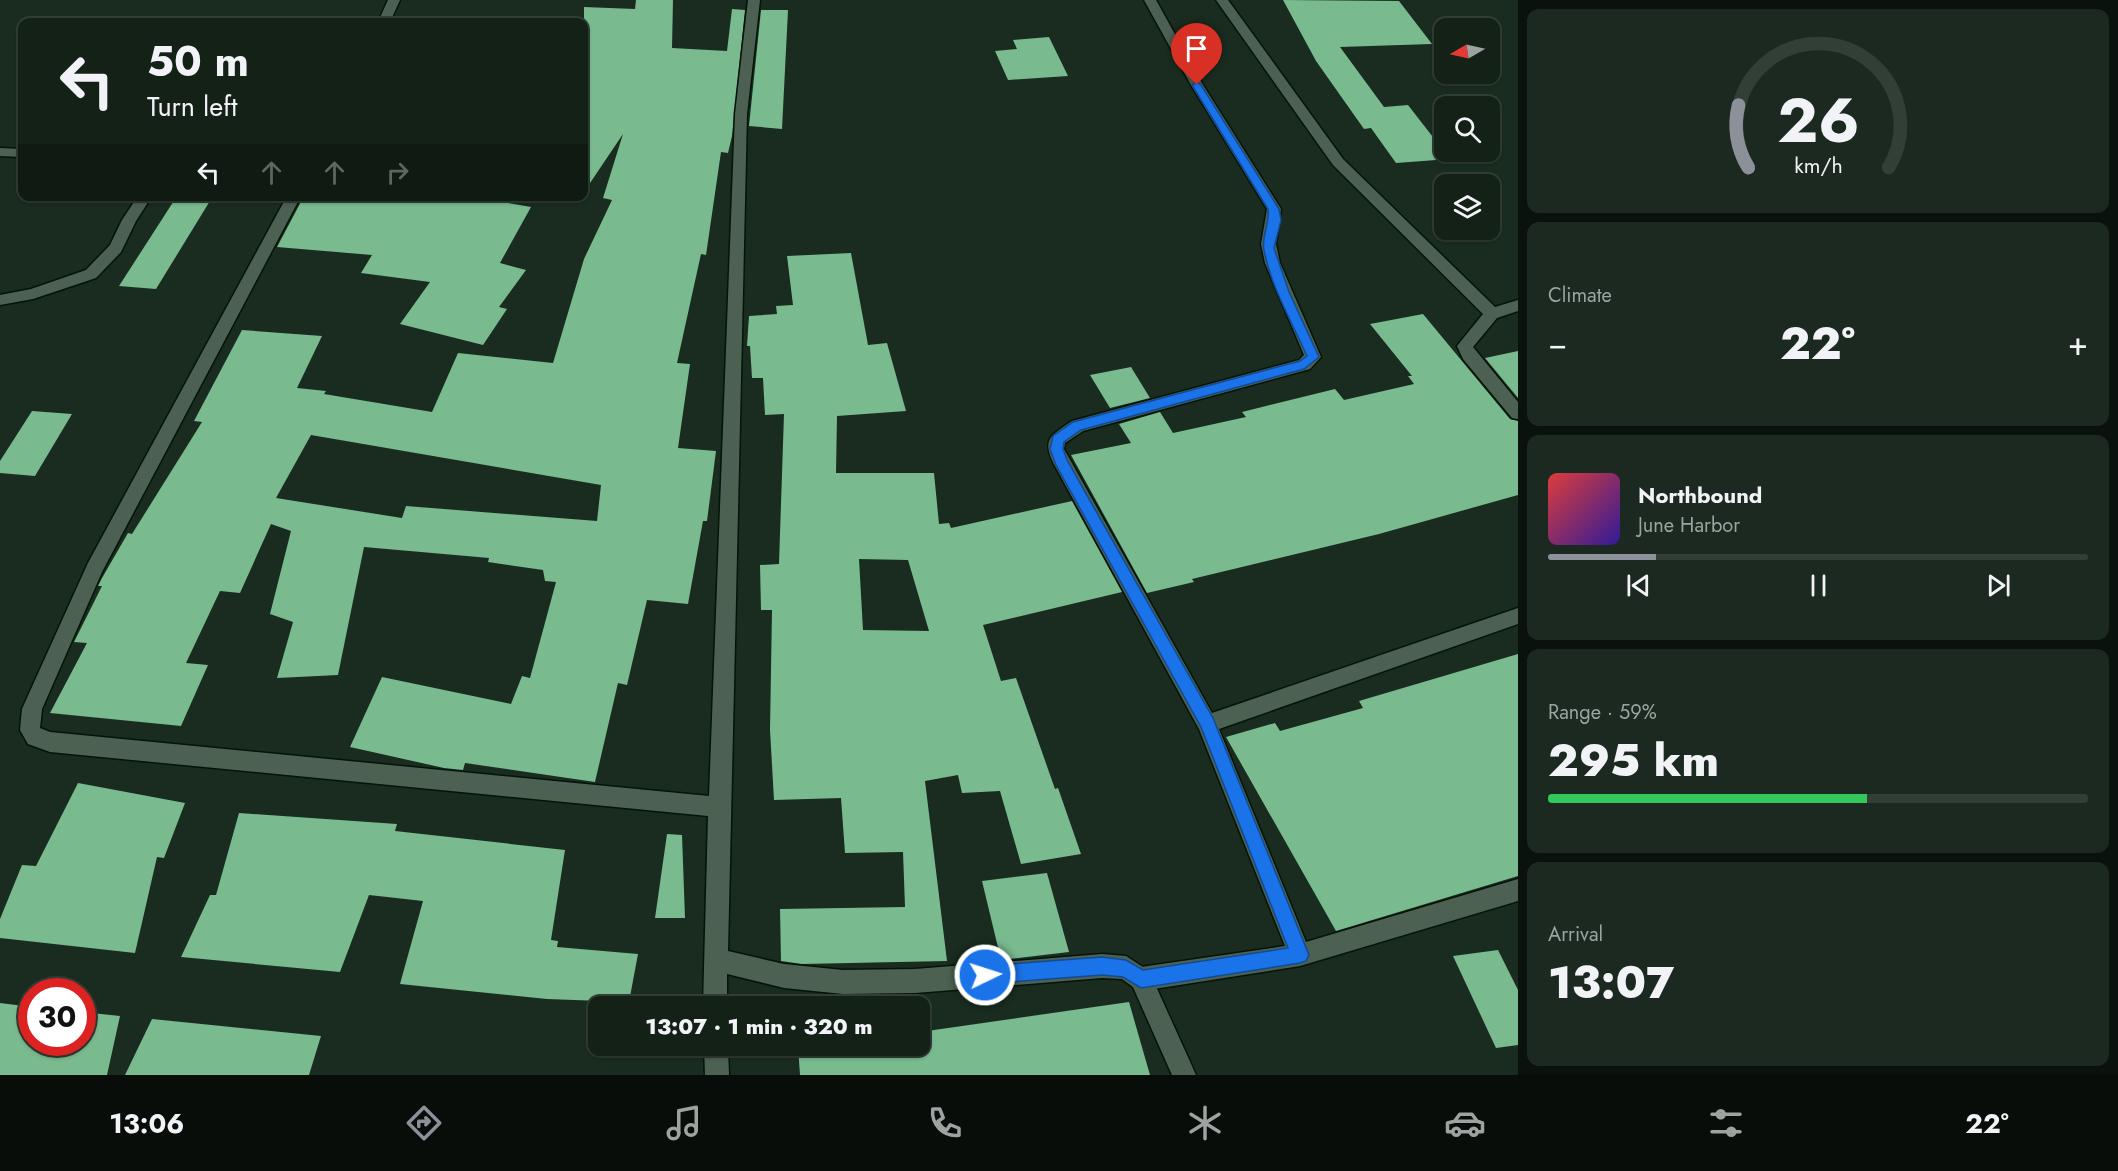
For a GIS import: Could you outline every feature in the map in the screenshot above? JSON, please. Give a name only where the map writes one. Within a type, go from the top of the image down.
[{"type":"street","points":[[386,18],[394,0]]},
{"type":"street","points":[[715,996],[741,114],[754,0]]},
{"type":"street","points":[[1150,0],[1197,85],[1274,209],[1275,220],[1268,248],[1284,292],[1313,357],[1304,365],[1077,426],[1057,440],[1056,449],[1207,723],[1300,955]]},
{"type":"street","points":[[1222,0],[1338,162],[1492,314]]},
{"type":"street","points":[[0,152],[18,153]]},
{"type":"street","points":[[0,300],[33,294],[91,274],[116,248],[129,220],[142,201]]},
{"type":"street","points":[[291,201],[94,569],[32,710],[30,730],[35,737],[50,742],[719,807]]},
{"type":"street","points":[[1518,305],[1492,314],[1465,346],[1469,355],[1518,412]]},
{"type":"street","points":[[1207,723],[1518,616]]},
{"type":"street","points":[[1141,979],[1300,955],[1518,890]]},
{"type":"street","points":[[716,960],[784,976],[843,982],[915,981],[1102,966],[1126,968],[1141,979],[1185,1075]]},
{"type":"street","points":[[717,1056],[717,1075]]},
{"type":"building","points":[[636,0],[673,0],[672,48],[727,51],[732,9],[745,10],[732,136],[728,153],[721,152],[706,255],[701,254],[677,363],[690,364],[678,448],[716,451],[707,521],[703,521],[688,604],[647,600],[627,685],[618,683],[595,782],[465,763],[463,770],[444,768],[350,747],[382,677],[511,704],[522,676],[530,678],[556,582],[545,581],[543,570],[488,562],[489,558],[364,547],[338,675],[277,678],[293,622],[270,614],[291,531],[271,524],[240,593],[220,591],[186,663],[208,665],[181,726],[50,713],[87,643],[74,642],[102,586],[98,586],[102,578],[128,533],[132,534],[202,422],[194,421],[242,330],[322,336],[297,388],[326,391],[324,394],[432,412],[458,353],[553,363],[584,259],[612,200],[603,198],[623,134],[588,186],[588,18],[584,18],[584,7],[635,9]],"holes":[[[311,435],[601,485],[597,521],[406,506],[402,518],[276,498]]]},
{"type":"building","points":[[1283,0],[1399,1],[1432,44],[1340,47],[1384,107],[1408,105],[1434,138],[1434,160],[1396,163],[1371,128],[1364,129],[1316,61]]},
{"type":"building","points":[[761,10],[788,10],[782,129],[749,126]]},
{"type":"building","points":[[1049,37],[1068,76],[1008,80],[995,51],[1017,49],[1013,40]]},
{"type":"building","points":[[174,201],[210,201],[156,289],[119,286]]},
{"type":"building","points":[[301,201],[497,201],[531,207],[500,263],[526,270],[499,307],[507,309],[483,345],[400,324],[430,282],[361,273],[372,255],[277,247]]},
{"type":"building","points":[[851,253],[868,345],[887,343],[906,411],[837,416],[836,473],[934,473],[939,524],[949,523],[951,528],[1072,501],[1122,592],[983,625],[1001,681],[1016,678],[1055,789],[1058,788],[1081,854],[1021,864],[1000,791],[962,793],[958,775],[925,781],[947,961],[802,964],[781,961],[780,909],[905,907],[903,852],[845,853],[841,798],[774,800],[770,730],[772,610],[761,610],[760,565],[779,564],[784,414],[765,415],[763,378],[752,378],[750,346],[747,346],[749,316],[777,314],[776,306],[793,305],[787,256]],"holes":[[[859,559],[908,560],[929,631],[863,630]]]},
{"type":"building","points":[[1423,314],[1510,419],[1518,421],[1518,495],[1379,534],[1192,579],[1194,582],[1147,593],[1071,455],[1131,443],[1119,424],[1160,412],[1173,433],[1246,417],[1242,412],[1335,389],[1344,400],[1414,384],[1408,376],[1412,376],[1370,324]]},
{"type":"building","points":[[1518,351],[1518,398],[1485,358]]},
{"type":"building","points":[[1131,367],[1150,398],[1110,408],[1090,375]]},
{"type":"building","points":[[32,411],[72,414],[35,476],[0,473],[0,461]]},
{"type":"building","points":[[1518,654],[1518,876],[1336,931],[1226,737],[1275,723],[1280,731],[1363,708],[1359,701]]},
{"type":"building","points":[[78,783],[185,803],[164,858],[157,857],[135,953],[0,938],[0,919],[22,865],[36,866]]},
{"type":"building","points":[[239,813],[397,824],[395,831],[565,850],[551,940],[558,941],[557,947],[638,954],[630,996],[588,996],[588,1000],[547,999],[400,984],[423,901],[369,895],[340,972],[181,957],[210,895],[216,895]]},
{"type":"building","points":[[667,834],[682,835],[685,918],[655,918]]},
{"type":"building","points":[[1047,873],[1069,952],[1001,960],[982,881]]},
{"type":"building","points":[[1498,950],[1518,990],[1518,1045],[1496,1048],[1453,956]]},
{"type":"building","points":[[1129,1002],[1150,1075],[800,1075],[799,1056],[930,1056],[930,1031]]},
{"type":"building","points":[[0,1003],[18,1005],[18,1056],[96,1056],[96,1013],[120,1016],[107,1075],[0,1075]]},
{"type":"building","points":[[152,1019],[321,1036],[309,1075],[125,1075]]},
{"type":"route","points":[[985,975],[1102,966],[1126,968],[1141,979],[1300,955],[1207,723],[1056,449],[1057,440],[1077,426],[1304,365],[1313,357],[1304,331],[1284,292],[1268,248],[1275,220],[1274,209],[1197,85]]}]
